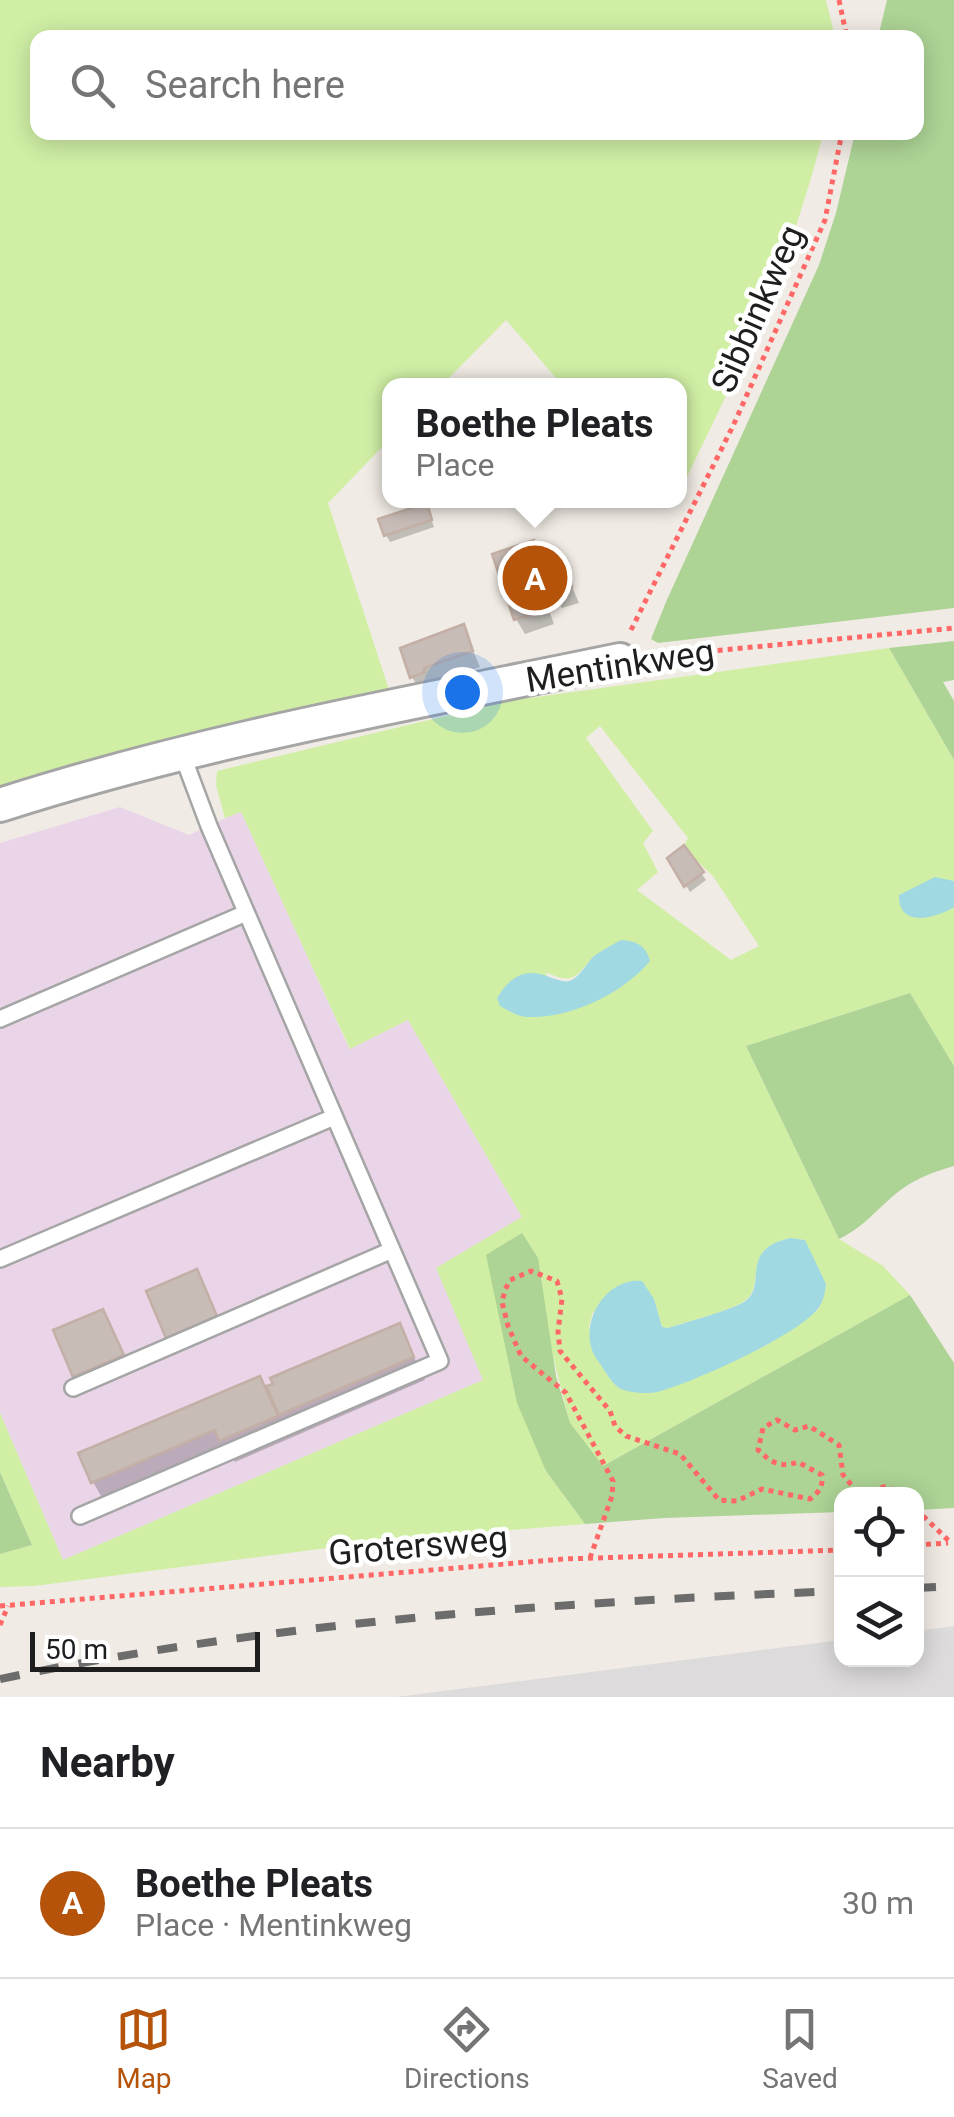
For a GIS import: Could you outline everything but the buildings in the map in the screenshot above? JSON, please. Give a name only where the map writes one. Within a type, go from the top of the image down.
[{"type":"street","name":"Mentinkweg","points":[[0,805],[182,754],[620,660]]},
{"type":"lane","points":[[80,1516],[440,1361],[246,913],[182,754]]},
{"type":"lane","points":[[0,1019],[246,913]]},
{"type":"lane","points":[[0,1258],[334,1116]]},
{"type":"lane","points":[[72,1388],[392,1250]]},
{"type":"path","points":[[840,0],[846,30]]},
{"type":"path","name":"Sibbinkweg","points":[[620,660],[631,629],[732,426],[825,220],[840,140]]},
{"type":"path","name":"Mentinkweg","points":[[620,660],[954,628]]},
{"type":"path","points":[[590,1558],[614,1481],[566,1393],[521,1356],[508,1326],[502,1302],[505,1290],[510,1280],[531,1271],[557,1281],[562,1299],[560,1351],[610,1411],[615,1426],[626,1436],[680,1454],[720,1500],[738,1501],[762,1489],[810,1499],[817,1493],[823,1484],[822,1475],[798,1462],[783,1466],[770,1461],[758,1450],[763,1428],[777,1420],[795,1430],[809,1426],[839,1446],[842,1475],[853,1487]]},
{"type":"path","points":[[924,1516],[952,1543]]},
{"type":"path","points":[[924,1545],[952,1543]]},
{"type":"path","name":"Grotersweg","points":[[4,1606],[590,1558],[834,1550]]},
{"type":"path","points":[[0,1625],[4,1606]]},
{"type":"shaded area","points":[[120,807],[189,835],[241,811],[349,1048],[408,1019],[522,1217],[484,1380],[63,1560],[0,1413],[0,843]]},
{"type":"shaded area","points":[[954,1626],[954,1697],[396,1697],[834,1641],[834,1667],[924,1667],[924,1630]]},
{"type":"green space","points":[[0,0],[826,0],[833,30],[30,30],[30,140],[821,140],[780,271],[687,476],[687,378],[556,378],[506,320],[449,378],[382,378],[382,447],[328,503],[390,693],[0,790]]},
{"type":"green space","points":[[887,0],[954,0],[954,608],[658,643],[651,639],[666,602],[819,265],[853,140],[924,140],[924,30],[880,30]]},
{"type":"green space","points":[[954,641],[954,680],[943,682],[954,701],[954,760],[889,648]]},
{"type":"green space","points":[[889,648],[954,760],[954,1066],[910,993],[746,1046],[839,1239],[883,1266],[910,1295],[603,1466],[570,1424],[522,1233],[487,1255],[546,1471],[585,1524],[397,1539],[34,1586],[0,1587],[0,1554],[32,1545],[0,1472],[0,1413],[63,1560],[483,1380],[436,1268],[522,1217],[408,1020],[350,1049],[241,812],[225,818],[216,785],[217,771],[508,701]],"holes":[[[600,726],[688,838],[683,848],[713,876],[759,946],[731,960],[637,890],[658,872],[643,843],[653,831],[586,738]],[[595,955],[569,1010],[545,972],[563,978],[578,974]],[[790,1238],[805,1240],[819,1309],[767,1345],[652,1393],[621,1389],[611,1380],[592,1350],[589,1326],[593,1312],[654,1299],[662,1327],[668,1328],[727,1309],[750,1295],[759,1259],[774,1243]]]},
{"type":"green space","points":[[910,993],[954,1066],[954,1166],[908,1185],[839,1239],[746,1046]]},
{"type":"green space","points":[[522,1233],[538,1258],[556,1376],[570,1423],[603,1466],[910,1295],[954,1363],[954,1508],[924,1510],[924,1487],[834,1487],[834,1512],[585,1524],[546,1471],[517,1403],[486,1255]]},
{"type":"green space","points":[[0,1472],[32,1545],[0,1554]]},
{"type":"water","points":[[935,877],[954,881],[954,907],[919,918],[904,912],[899,895]]},
{"type":"water","points":[[621,940],[640,945],[650,961],[611,993],[580,1008],[546,1016],[522,1016],[500,1006],[497,998],[519,976],[529,973],[572,980],[594,956]]},
{"type":"water","points":[[790,1238],[805,1240],[826,1284],[820,1306],[802,1323],[740,1358],[657,1392],[627,1391],[611,1380],[593,1353],[590,1338],[594,1313],[608,1293],[618,1286],[642,1281],[654,1299],[662,1327],[685,1323],[744,1302],[751,1295],[764,1251]]},
{"type":"railway","points":[[924,1588],[954,1586]]},
{"type":"railway","points":[[0,1679],[209,1642],[419,1617],[834,1591]]},
{"type":"place","name":"Boethe Pleats","points":[[535,578]]}]
